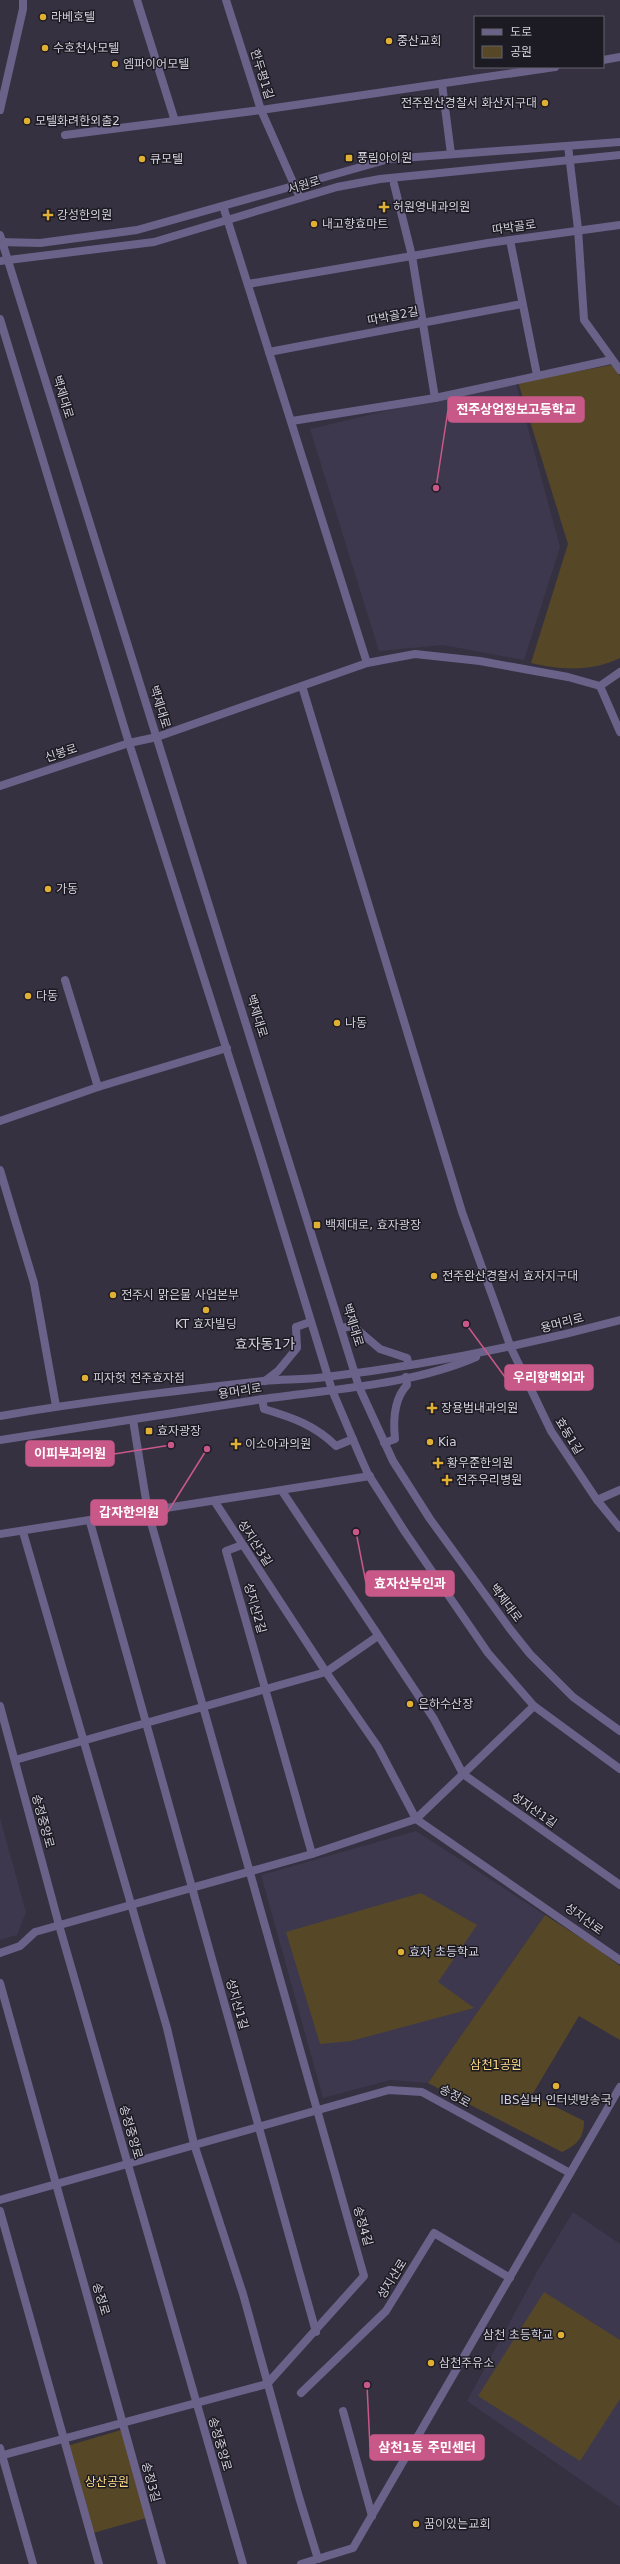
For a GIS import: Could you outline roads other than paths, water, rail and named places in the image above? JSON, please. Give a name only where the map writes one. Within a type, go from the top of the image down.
[{"type":"street","points":[[0,110],[23,9],[23,0]]},
{"type":"street","points":[[137,0],[175,121]]},
{"type":"street","name":"한두평1길","points":[[65,136],[261,110],[226,0]]},
{"type":"street","points":[[604,60],[620,57]]},
{"type":"street","points":[[300,198],[261,110],[548,68]]},
{"type":"street","points":[[442,84],[452,154]]},
{"type":"street","name":"서원로","points":[[1,240],[40,243],[137,230],[389,159],[620,142]]},
{"type":"street","points":[[568,146],[578,229],[584,320],[611,360],[620,370]]},
{"type":"street","name":"서원로","points":[[4,260],[142,244],[228,221],[337,187],[380,179],[620,155]]},
{"type":"street","points":[[394,184],[412,256],[435,398]]},
{"type":"street","points":[[223,206],[367,663]]},
{"type":"street","name":"따박골로","points":[[412,256],[578,229],[620,225]]},
{"type":"street","name":"백제대로","points":[[1,240],[4,260],[157,737],[359,1386],[384,1443],[430,1519],[510,1629],[530,1654],[573,1697],[620,1731]]},
{"type":"street","points":[[510,240],[537,375]]},
{"type":"street","points":[[248,284],[412,256]]},
{"type":"street","name":"따박골2길","points":[[269,352],[522,304]]},
{"type":"street","points":[[0,319],[129,743],[227,1048],[310,1322],[332,1390],[352,1439],[370,1476],[443,1591],[488,1653],[534,1706],[620,1770]]},
{"type":"street","points":[[292,421],[435,398],[611,360]]},
{"type":"street","name":"신봉로","points":[[0,786],[129,743],[157,737],[367,663],[415,654],[480,661],[568,677],[600,686]]},
{"type":"street","points":[[620,672],[600,686],[620,732]]},
{"type":"street","points":[[302,686],[462,1212],[511,1348]]},
{"type":"street","points":[[66,980],[98,1087]]},
{"type":"street","points":[[0,1121],[98,1087],[227,1048]]},
{"type":"street","points":[[0,1170],[34,1283],[56,1406]]},
{"type":"street","name":"용머리로","points":[[0,1416],[56,1406],[265,1381],[328,1377],[480,1355],[620,1320]]},
{"type":"street","points":[[265,1381],[278,1371],[297,1348],[296,1327],[310,1322]]},
{"type":"street","points":[[341,1328],[353,1326],[380,1349],[407,1358],[409,1365]]},
{"type":"street","name":"효동1길","points":[[511,1348],[550,1431],[597,1500],[620,1528]]},
{"type":"street","name":"용머리로","points":[[0,1440],[262,1399],[359,1386],[406,1377],[459,1364],[480,1355]]},
{"type":"street","points":[[384,1443],[395,1439],[393,1419],[402,1389],[407,1385],[406,1377]]},
{"type":"street","points":[[262,1399],[264,1410],[298,1419],[326,1436],[336,1446],[352,1439]]},
{"type":"street","points":[[133,1420],[148,1512],[318,2110]]},
{"type":"street","points":[[0,1534],[90,1522],[370,1476]]},
{"type":"street","points":[[597,1500],[620,1490]]},
{"type":"street","points":[[15,1760],[326,1672],[378,1636],[282,1491]]},
{"type":"street","name":"성지산3길","points":[[215,1502],[276,1596]]},
{"type":"street","points":[[90,1522],[146,1722]]},
{"type":"street","points":[[23,1532],[167,2028],[194,2144],[243,2294],[267,2384],[318,2559]]},
{"type":"street","name":"성지산2길","points":[[242,1545],[226,1551],[312,1854]]},
{"type":"street","name":"성지산2길","points":[[276,1596],[378,1747],[416,1819]]},
{"type":"street","name":"성지산1길","points":[[378,1636],[434,1719],[462,1774],[620,1884]]},
{"type":"street","name":"송정중앙로","points":[[0,1706],[59,1924],[243,2564]]},
{"type":"street","points":[[0,1953],[20,1946],[35,1932],[59,1924],[312,1854],[416,1819],[534,1706]]},
{"type":"street","name":"성지산1길","points":[[146,1722],[259,2127]]},
{"type":"street","name":"성지산로","points":[[416,1819],[553,1912],[620,1960]]},
{"type":"street","name":"송정로","points":[[0,1983],[122,2421]]},
{"type":"street","points":[[302,2564],[353,2548],[620,2087]]},
{"type":"street","name":"송정로","points":[[0,2200],[389,2090],[422,2092],[570,2173]]},
{"type":"street","name":"송정4길","points":[[267,2384],[316,2332],[364,2276],[318,2110]]},
{"type":"street","points":[[259,2127],[316,2332]]},
{"type":"street","points":[[0,2211],[99,2564]]},
{"type":"street","name":"성지산로","points":[[301,2394],[386,2311],[434,2233],[510,2278]]},
{"type":"street","points":[[32,2564],[1,2453],[267,2384]]},
{"type":"street","points":[[343,2411],[372,2516]]},
{"type":"street","name":"송정3길","points":[[122,2421],[162,2564]]},
{"type":"place","name":"라베호텔","points":[[43,17]]},
{"type":"place","name":"중산교회","points":[[389,41]]},
{"type":"place","name":"수호천사모텔","points":[[45,48]]},
{"type":"place","name":"엠파이어모텔","points":[[115,64]]},
{"type":"place","name":"전주완산경찰서 화산지구대","points":[[545,103]]},
{"type":"place","name":"모텔화려한외출2","points":[[27,121]]},
{"type":"place","name":"풍림아이원","points":[[349,158]]},
{"type":"place","name":"큐모텔","points":[[142,159]]},
{"type":"place","name":"허원영내과의원","points":[[384,207]]},
{"type":"place","name":"강성한의원","points":[[48,215]]},
{"type":"place","name":"내고향효마트","points":[[314,224]]},
{"type":"place","name":"전주상업정보고등학교","points":[[436,488]]},
{"type":"place","name":"가동","points":[[48,889]]},
{"type":"place","name":"다동","points":[[28,996]]},
{"type":"place","name":"나동","points":[[337,1023]]},
{"type":"place","name":"백제대로, 효자광장","points":[[317,1225]]},
{"type":"place","name":"전주완산경찰서 효자지구대","points":[[434,1276]]},
{"type":"place","name":"전주시 맑은물 사업본부","points":[[113,1295]]},
{"type":"place","name":"KT 효자빌딩","points":[[206,1310]]},
{"type":"place","name":"우리항맥외과","points":[[466,1324]]},
{"type":"place","name":"피자헛 전주효자점","points":[[85,1378]]},
{"type":"place","name":"장용범내과의원","points":[[432,1408]]},
{"type":"place","name":"효자광장","points":[[149,1431]]},
{"type":"place","name":"Kia","points":[[430,1442]]},
{"type":"place","name":"이소아과의원","points":[[236,1444]]},
{"type":"place","name":"이피부과의원","points":[[171,1445]]},
{"type":"place","name":"갑자한의원","points":[[207,1449]]},
{"type":"place","name":"황우준한의원","points":[[438,1463]]},
{"type":"place","name":"전주우리병원","points":[[447,1480]]},
{"type":"place","name":"효자산부인과","points":[[356,1532]]},
{"type":"place","name":"은하수산장","points":[[410,1704]]},
{"type":"place","name":"효자 초등학교","points":[[401,1952]]},
{"type":"place","name":"IBS실버 인터넷방송국","points":[[556,2086]]},
{"type":"place","name":"삼천 초등학교","points":[[561,2335]]},
{"type":"place","name":"삼천주유소","points":[[431,2363]]},
{"type":"place","name":"삼천1동 주민센터","points":[[367,2385]]},
{"type":"place","name":"꿈이있는교회","points":[[416,2524]]},
{"type":"district","name":"효자동1가","points":[[265,1344]]},
{"type":"park label","name":"삼천1공원","points":[[496,2065]]},
{"type":"park label","name":"상산공원","points":[[107,2482]]}]
